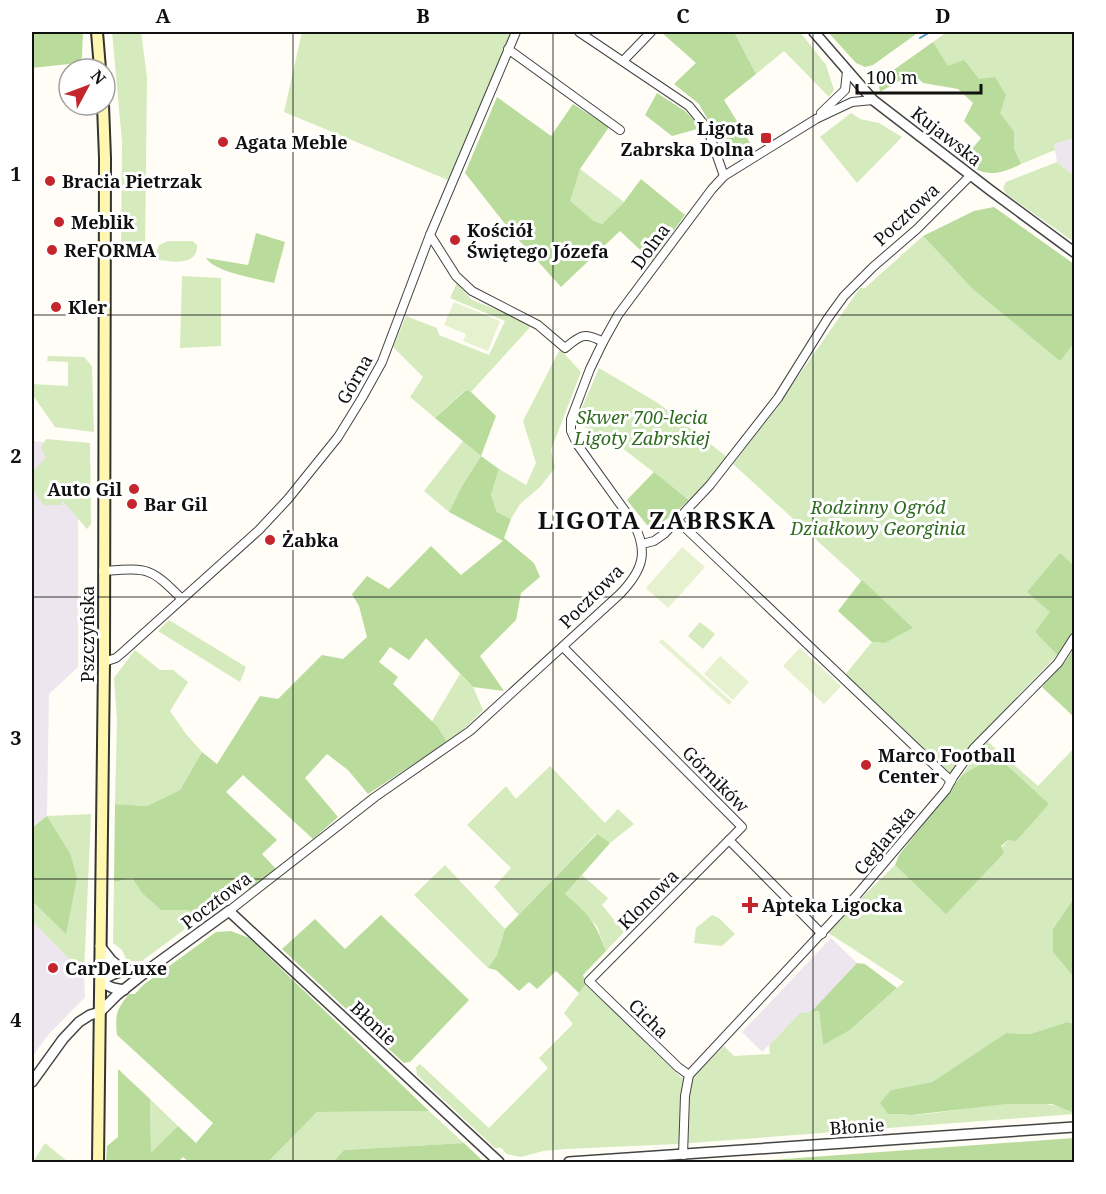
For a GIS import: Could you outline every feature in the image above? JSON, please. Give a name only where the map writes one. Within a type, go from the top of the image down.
[{"type":"main road","points":[[97,32],[99,57]]},
{"type":"main road","name":"Pszczyńska","points":[[98,1162],[104,662],[103,117]]},
{"type":"street","name":"Górna","points":[[104,662],[122,653],[260,530],[338,436],[382,362],[430,235],[516,32]]},
{"type":"street","points":[[579,32],[689,106],[710,136],[724,176]]},
{"type":"street","points":[[623,61],[651,32]]},
{"type":"street","name":"Kujawska","points":[[814,32],[873,99],[970,176],[1074,252]]},
{"type":"street","points":[[508,49],[620,130]]},
{"type":"street","points":[[847,71],[845,90],[860,86]]},
{"type":"street","points":[[852,102],[860,86]]},
{"type":"street","name":"Dolna","points":[[816,119],[845,90]]},
{"type":"street","name":"Dolna","points":[[642,544],[633,522],[573,438],[570,426],[590,369],[603,342],[618,315],[700,202],[724,176],[816,119],[852,102],[873,99]]},
{"type":"street","name":"Pocztowa","points":[[32,1082],[68,1032],[84,1018],[100,1012],[152,967],[229,911],[375,797],[470,731],[620,594],[634,578],[640,564],[642,544],[654,541],[664,534],[710,485],[778,398],[828,318],[844,297],[970,176]]},
{"type":"street","points":[[430,235],[456,276],[476,294],[538,325],[565,348],[582,335],[592,336],[603,342]]},
{"type":"street","points":[[678,521],[951,781]]},
{"type":"street","points":[[103,571],[149,571],[160,577],[182,599]]},
{"type":"street","name":"Ceglarska","points":[[689,1075],[822,934],[946,790],[983,738],[1058,663],[1074,638]]},
{"type":"street","name":"Górników","points":[[563,647],[742,826],[729,840],[822,934]]},
{"type":"street","name":"Klonowa","points":[[589,981],[729,840]]},
{"type":"street","name":"Błonie","points":[[229,911],[499,1162]]},
{"type":"street","points":[[100,946],[123,970]]},
{"type":"street","points":[[124,990],[100,982],[111,974],[123,970],[152,967]]},
{"type":"street","name":"Cicha","points":[[589,981],[689,1075]]},
{"type":"street","points":[[683,1155],[689,1075]]},
{"type":"street","name":"Błonie","points":[[569,1162],[641,1159],[1074,1126]]},
{"type":"street","name":"Błonie","points":[[629,1162],[641,1159]]},
{"type":"shaded area","points":[[1074,138],[1074,176],[1057,162],[1054,144]]},
{"type":"shaded area","points":[[32,441],[78,446],[78,667],[49,694],[47,816],[32,828]]},
{"type":"shaded area","points":[[32,921],[84,974],[85,997],[48,1035],[32,1057]]},
{"type":"shaded area","points":[[831,938],[857,963],[811,1012],[800,1013],[762,1052],[742,1032]]},
{"type":"green space","points":[[32,32],[83,32],[82,57],[57,57],[57,65],[32,68]]},
{"type":"green space","points":[[112,32],[141,32],[147,77],[145,248],[139,255],[132,257],[126,257],[121,252],[122,142],[117,57],[114,57]]},
{"type":"green space","points":[[302,32],[511,32],[448,180],[284,112]]},
{"type":"green space","points":[[661,32],[734,32],[756,74],[724,100],[752,146],[734,155],[724,148],[699,104],[674,84],[696,63]]},
{"type":"green space","points":[[734,32],[800,32],[826,65],[834,90],[829,97],[784,51],[756,74]]},
{"type":"green space","points":[[828,32],[919,32],[873,65],[865,67],[856,63]]},
{"type":"green space","points":[[947,32],[1074,32],[1074,138],[1054,144],[1055,150],[1021,164],[1014,148],[1014,131],[979,79],[948,67],[933,42]]},
{"type":"green space","points":[[933,42],[948,66],[964,60],[979,79],[995,77],[1006,95],[1000,113],[1014,131],[1014,148],[1021,164],[1005,171],[991,173],[977,170],[962,161],[981,138],[964,121],[973,103],[958,89],[923,83],[913,73],[880,92],[878,81]]},
{"type":"green space","points":[[657,93],[685,111],[701,128],[672,136],[645,115]]},
{"type":"green space","points":[[497,97],[551,136],[573,104],[609,127],[580,169],[570,201],[594,221],[602,224],[624,202],[641,179],[685,215],[652,261],[620,231],[561,287],[509,229],[465,173]]},
{"type":"green space","points":[[851,113],[860,119],[879,123],[902,137],[857,183],[820,137]]},
{"type":"green space","points":[[1057,162],[1074,176],[1074,242],[1006,194],[1003,188],[1006,182]]},
{"type":"green space","points":[[580,169],[624,202],[602,224],[594,221],[569,201]]},
{"type":"green space","points":[[994,207],[1074,264],[1074,343],[1060,361],[973,289],[923,236],[974,211]]},
{"type":"green space","points":[[256,233],[285,242],[274,283],[218,268],[206,258],[248,265]]},
{"type":"green space","name":"Rodzinny Ogród Działkowy Georginia","points":[[923,236],[955,270],[1074,267],[1074,574],[1051,613],[1035,632],[1057,655],[971,745],[950,775],[844,676],[872,642],[885,643],[913,628],[733,464],[780,402],[860,288],[865,288]]},
{"type":"green space","points":[[168,241],[192,241],[197,245],[196,252],[189,260],[159,260],[155,255],[159,245]]},
{"type":"green space","points":[[182,276],[221,278],[221,346],[180,348]]},
{"type":"green space","points":[[457,283],[472,300],[533,324],[471,392],[465,390],[435,418],[410,397],[423,377],[393,347],[406,316],[437,328],[439,335],[489,355],[505,321],[450,298]]},
{"type":"green space","points":[[454,302],[500,321],[488,351],[463,341],[466,334],[444,325]]},
{"type":"green space","points":[[560,349],[581,372],[551,450],[555,468],[540,487],[520,504],[511,519],[497,512],[491,495],[499,469],[526,485],[536,463],[523,421]]},
{"type":"green space","points":[[48,356],[84,357],[92,366],[94,432],[55,427],[32,394],[32,384],[68,386],[68,362],[47,361]]},
{"type":"green space","name":"Skwer 700-lecia Ligoty Zabrskiej","points":[[599,368],[658,403],[727,457],[691,501],[617,444],[577,423]]},
{"type":"green space","points":[[466,390],[496,416],[481,456],[435,418]]},
{"type":"green space","points":[[46,439],[90,443],[91,524],[87,529],[62,500],[62,505],[44,505],[32,489],[32,472],[46,458],[41,448]]},
{"type":"green space","points":[[463,441],[481,456],[449,512],[424,491]]},
{"type":"green space","points":[[481,456],[499,469],[491,495],[497,512],[511,519],[504,538],[534,563],[540,577],[521,593],[516,620],[480,656],[504,691],[473,687],[426,638],[409,660],[390,647],[379,662],[398,677],[393,684],[437,726],[447,742],[368,794],[348,770],[327,754],[305,778],[338,817],[313,839],[243,775],[226,792],[277,840],[262,854],[276,869],[250,890],[245,886],[200,918],[189,910],[161,910],[142,893],[132,878],[114,882],[115,804],[147,806],[180,790],[202,752],[217,764],[260,696],[278,699],[322,655],[343,659],[367,637],[359,606],[352,594],[367,576],[389,589],[431,546],[461,575],[503,541],[449,512]]},
{"type":"green space","points":[[654,472],[689,500],[665,520],[647,525],[627,500]]},
{"type":"green space","points":[[682,547],[705,567],[668,608],[646,588]]},
{"type":"green space","points":[[1060,553],[1074,566],[1074,632],[1057,655],[1035,632],[1050,612],[1027,592]]},
{"type":"green space","points":[[862,580],[913,628],[885,643],[872,642],[838,611]]},
{"type":"green space","points":[[169,620],[246,667],[240,682],[158,631]]},
{"type":"green space","points":[[700,622],[715,634],[703,649],[688,636]]},
{"type":"green space","points":[[662,639],[732,702],[729,705],[659,642]]},
{"type":"green space","points":[[800,648],[841,686],[824,704],[783,666]]},
{"type":"green space","points":[[1074,648],[1074,717],[1042,687],[1066,661]]},
{"type":"green space","points":[[135,650],[160,670],[173,670],[188,682],[170,711],[202,752],[180,790],[147,806],[115,804],[117,719],[114,678]]},
{"type":"green space","points":[[720,656],[749,682],[733,700],[704,674]]},
{"type":"green space","points":[[460,674],[473,687],[483,710],[447,742],[432,721]]},
{"type":"green space","points":[[987,741],[1038,786],[1074,748],[1074,898],[1053,929],[1053,952],[1072,975],[1074,973],[1074,1024],[1067,1022],[1030,1034],[1006,1033],[932,1082],[891,1090],[888,1114],[929,1114],[996,1105],[1041,1103],[1060,1107],[1074,1114],[677,1144],[566,1149],[543,1151],[521,1157],[507,1154],[501,1148],[495,1148],[417,1075],[416,1067],[420,1064],[489,1128],[548,1068],[539,1058],[573,1024],[564,1013],[586,984],[682,1078],[695,1075],[724,1046],[734,1056],[770,1054],[769,1045],[800,1013],[819,1011],[823,1044],[850,1030],[904,982],[827,932],[895,865],[946,913],[1008,840],[986,761],[962,775]]},
{"type":"green space","points":[[1000,759],[1049,804],[1016,841],[1008,840],[1001,846],[1004,853],[946,914],[895,865],[899,855],[962,775],[986,761]]},
{"type":"green space","points":[[550,766],[605,823],[618,809],[634,824],[610,843],[596,834],[519,915],[494,887],[511,868],[467,825],[506,786],[516,799]]},
{"type":"green space","points":[[91,814],[84,974],[32,921],[32,901],[66,933],[70,853],[47,816]]},
{"type":"green space","points":[[47,816],[70,853],[77,878],[66,934],[32,901],[32,828]]},
{"type":"green space","points":[[597,834],[610,843],[565,894],[590,919],[606,951],[583,975],[586,984],[579,993],[556,971],[537,989],[529,982],[519,991],[496,970],[488,968],[497,955],[505,929]]},
{"type":"green space","points":[[445,865],[505,929],[497,955],[488,968],[414,895]]},
{"type":"green space","points":[[582,875],[608,898],[602,905],[624,932],[606,951],[597,926],[565,894]]},
{"type":"green space","points":[[132,878],[142,893],[161,910],[189,910],[200,918],[142,961],[127,961],[122,950],[113,943],[114,882]]},
{"type":"green space","points":[[1074,898],[1074,973],[1072,975],[1053,952],[1053,929]]},
{"type":"green space","points":[[381,915],[469,1000],[410,1062],[404,1063],[282,949],[315,919],[345,949]]},
{"type":"green space","points":[[712,915],[719,918],[735,934],[722,946],[694,943],[696,928]]},
{"type":"green space","points":[[231,931],[249,938],[429,1111],[317,1112],[268,1162],[189,1162],[183,1157],[178,1162],[106,1162],[107,1146],[118,1137],[118,1069],[150,1099],[151,1153],[178,1126],[196,1143],[213,1123],[117,1035],[116,1017],[121,1004],[129,994],[135,994],[143,985],[216,932]]},
{"type":"green space","points":[[857,963],[865,964],[897,988],[850,1030],[823,1045],[819,1011],[811,1012]]},
{"type":"green space","points":[[1067,1022],[1074,1024],[1074,1113],[1052,1104],[1006,1104],[912,1115],[888,1114],[880,1103],[891,1090],[932,1082],[1006,1033],[1030,1034]]},
{"type":"green space","points":[[150,1099],[178,1126],[151,1154]]},
{"type":"green space","points":[[429,1111],[464,1143],[344,1150],[333,1162],[268,1162],[317,1112]]},
{"type":"green space","points":[[1074,1138],[1074,1162],[773,1162],[771,1160]]},
{"type":"green space","points":[[45,1143],[68,1162],[33,1162]]},
{"type":"green space","points":[[464,1143],[484,1162],[333,1162],[344,1150]]},
{"type":"waterway","points":[[920,38],[930,32]]},
{"type":"place","name":"Ligota Zabrska Dolna","points":[[766,138]]},
{"type":"place","name":"Agata Meble","points":[[223,142]]},
{"type":"place","name":"Bracia Pietrzak","points":[[50,181]]},
{"type":"place","name":"Meblik","points":[[59,222]]},
{"type":"place","name":"Kościół Świętego Józefa","points":[[455,240]]},
{"type":"place","name":"ReFORMA","points":[[52,250]]},
{"type":"place","name":"Kler","points":[[56,307]]},
{"type":"place","name":"Auto Gil","points":[[134,489]]},
{"type":"place","name":"Bar Gil","points":[[132,504]]},
{"type":"place","name":"Żabka","points":[[270,540]]},
{"type":"place","name":"Marco Football Center","points":[[866,765]]},
{"type":"place","name":"Apteka Ligocka","points":[[750,905]]},
{"type":"place","name":"CarDeLuxe","points":[[53,968]]},
{"type":"district","name":"LIGOTA ZABRSKA","points":[[657,519]]}]
